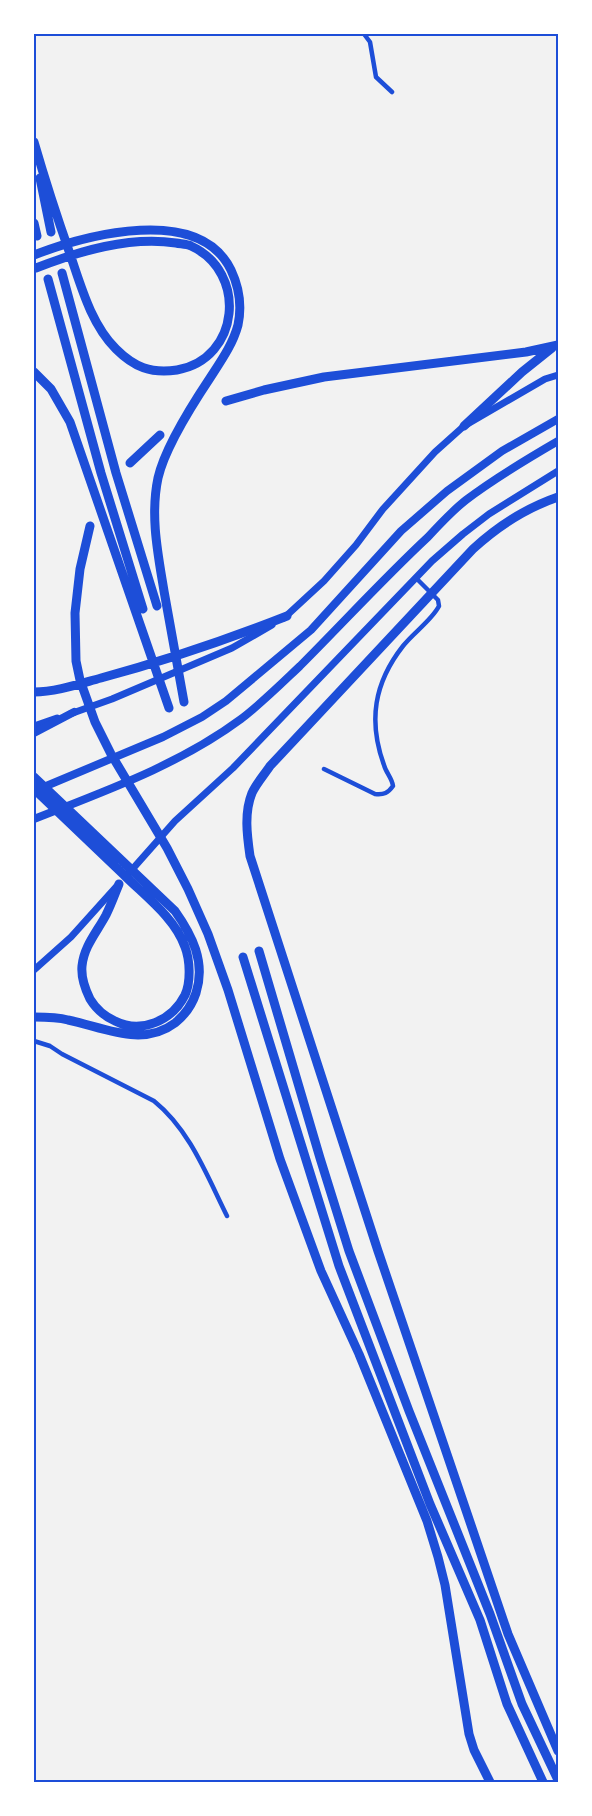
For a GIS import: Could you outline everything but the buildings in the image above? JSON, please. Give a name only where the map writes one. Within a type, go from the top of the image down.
[{"type":"highway","points":[[34,142],[61,228],[75,270],[82,291],[100,328],[115,348],[137,366],[164,372],[188,368],[207,358],[222,339],[229,318],[230,298],[222,275],[209,256],[190,245],[164,241],[124,243],[97,248],[36,268]]},
{"type":"highway","points":[[34,148],[51,232]]},
{"type":"highway","points":[[34,223],[37,236]]},
{"type":"highway","points":[[34,256],[53,248],[92,237],[161,230],[189,234],[212,247],[228,264],[237,282],[240,304],[238,325],[229,348],[172,443],[158,478],[154,517],[158,553],[184,702]]},
{"type":"highway","points":[[62,273],[116,473],[157,606]]},
{"type":"highway","points":[[48,279],[139,610],[169,708]]},
{"type":"highway","points":[[226,401],[264,390],[324,377],[526,352],[558,344]]},
{"type":"highway","points":[[464,426],[522,372],[558,344]]},
{"type":"highway","points":[[34,372],[51,389],[70,422],[139,610]]},
{"type":"highway","points":[[119,884],[106,916],[94,933],[84,954],[82,968],[86,991],[94,1006],[121,1024],[138,1026],[152,1024],[165,1018],[173,1011],[185,994],[189,972],[185,946],[176,929],[157,907],[34,790],[163,737],[202,717],[226,701],[311,630],[401,532],[447,491],[502,451],[558,419]]},
{"type":"highway","points":[[130,463],[160,435]]},
{"type":"highway","points":[[34,819],[108,790],[174,761],[212,739],[242,718],[277,688],[415,548],[465,501],[516,465],[558,441]]},
{"type":"highway","points":[[558,498],[530,508],[490,533],[270,766],[252,793],[247,815],[247,832],[253,865],[378,1251],[508,1634],[558,1751]]},
{"type":"highway","points":[[90,526],[80,569],[77,592],[74,641],[80,680],[95,722],[111,754],[167,848],[208,934],[228,990],[280,1159],[321,1272],[359,1354],[432,1536],[444,1586],[469,1734],[474,1750],[490,1782]]},
{"type":"highway","points":[[34,692],[62,688],[121,673],[228,639],[286,616]]},
{"type":"highway","points":[[34,733],[74,712]]},
{"type":"highway","points":[[34,777],[175,910],[194,944],[199,965],[198,987],[191,1005],[180,1020],[160,1031],[130,1035],[56,1017],[34,1017]]},
{"type":"highway","points":[[258,951],[350,1251],[409,1411],[490,1614],[524,1711],[558,1780]]},
{"type":"highway","points":[[244,957],[339,1266],[430,1504],[480,1620],[512,1718],[543,1782]]},
{"type":"main road","points":[[34,726],[112,699],[232,648],[286,616],[324,581],[412,476],[464,426],[546,379],[558,375]]},
{"type":"main road","points":[[34,970],[71,937],[176,821],[232,768],[416,578],[462,534],[489,514],[558,471]]},
{"type":"street","points":[[364,34],[370,42],[376,77],[392,92]]},
{"type":"street","points":[[324,769],[375,794],[389,792],[393,786],[384,767],[377,743],[376,697],[388,666],[403,645],[438,606],[438,600],[416,578]]},
{"type":"street","points":[[34,1041],[50,1046],[154,1101],[162,1108],[185,1135],[227,1216]]}]
